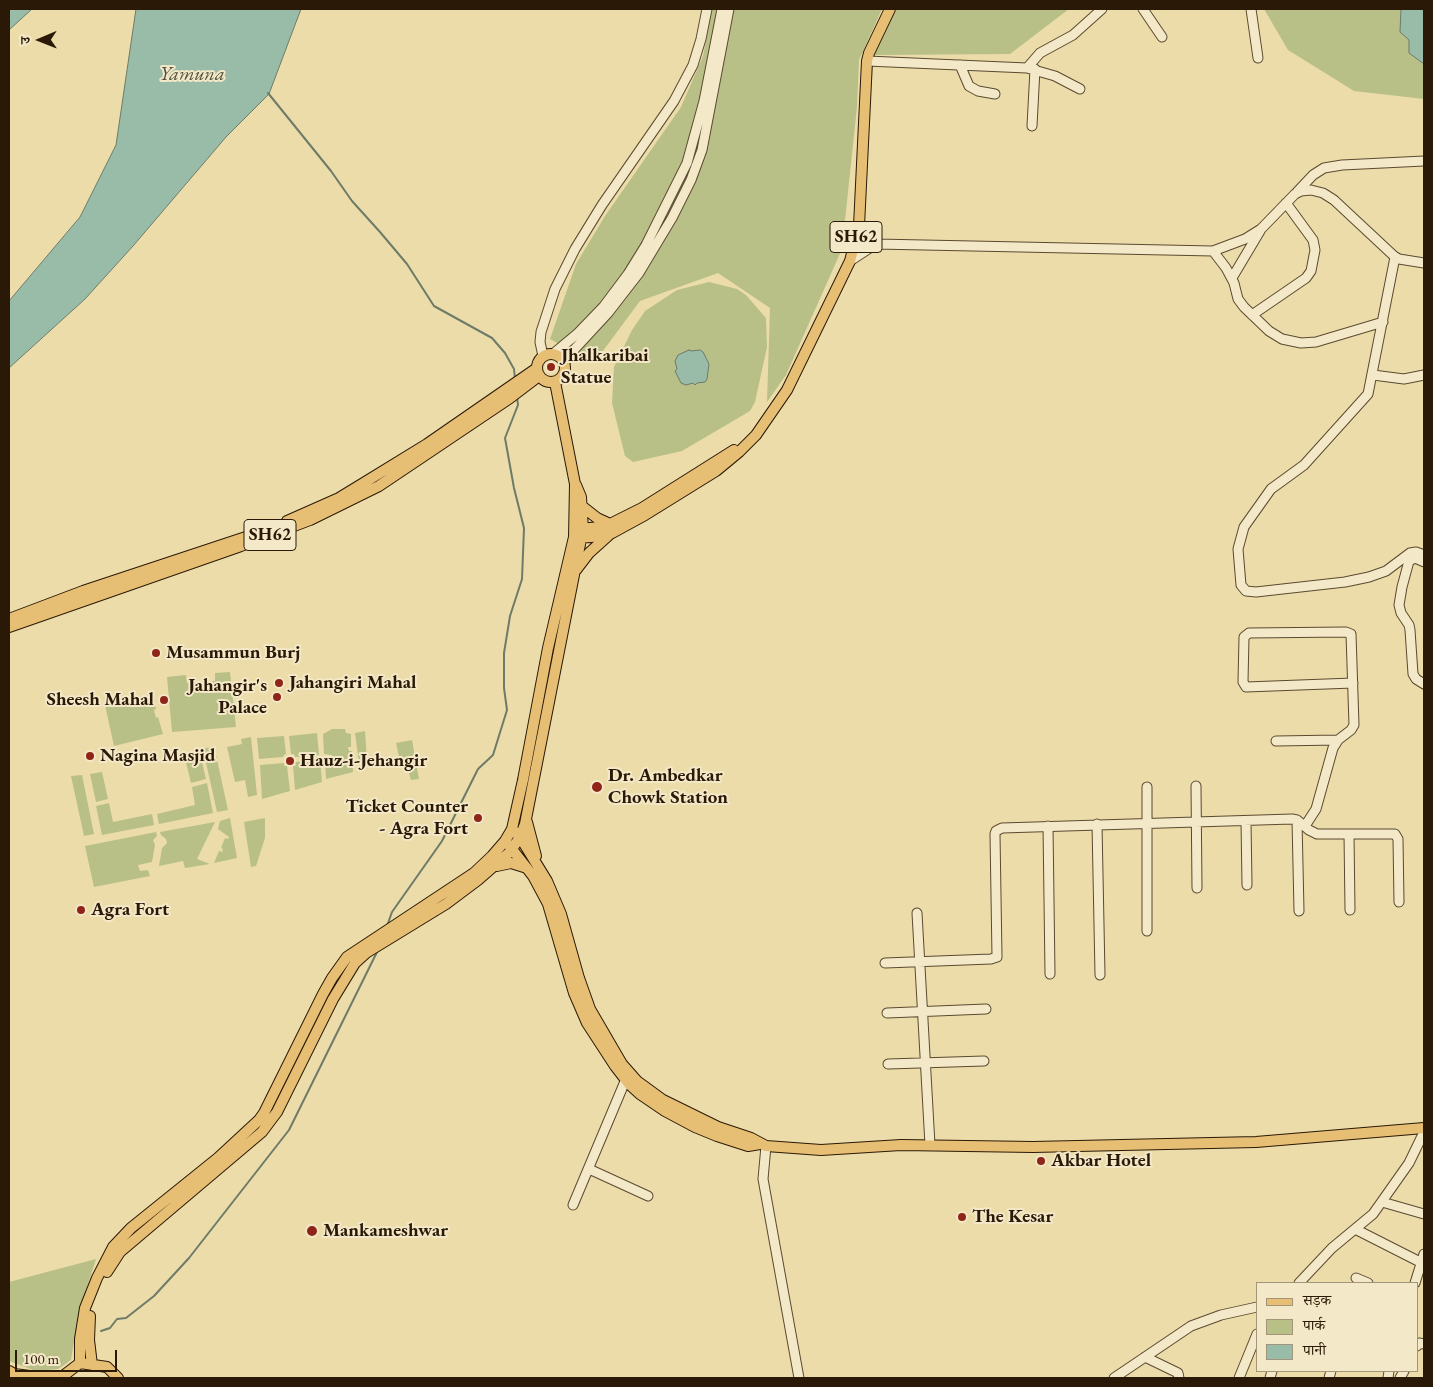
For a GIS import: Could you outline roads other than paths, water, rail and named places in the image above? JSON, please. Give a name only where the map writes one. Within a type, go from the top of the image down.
[{"type":"main road","name":"SH62","points":[[579,533],[601,527],[611,529],[729,453],[749,443],[788,390],[850,261],[859,226],[869,53],[890,9]]},
{"type":"main road","points":[[548,355],[562,359],[564,363],[565,372],[555,382],[546,382],[538,372],[538,363],[548,355]]},
{"type":"main road","name":"SH62","points":[[9,627],[310,520],[379,486],[538,372]]},
{"type":"main road","points":[[428,910],[488,860],[505,841],[512,829],[548,648],[579,533],[575,484],[555,382]]},
{"type":"main road","name":"SH62","points":[[9,620],[83,591],[227,544],[297,517],[362,484],[507,395]]},
{"type":"main road","points":[[92,1365],[89,1340],[90,1318],[102,1282],[116,1258],[120,1252],[148,1228],[253,1141],[262,1124],[264,1113],[323,994],[347,957],[366,949],[428,910],[459,895],[493,868],[520,838],[526,818],[574,572],[583,507],[580,491],[575,484]]},
{"type":"main road","points":[[574,572],[611,529],[583,507]]},
{"type":"main road","points":[[526,818],[529,835],[541,871]]},
{"type":"main road","points":[[512,829],[541,871],[558,906],[590,1009],[622,1064],[637,1081],[663,1100],[718,1127],[751,1138],[763,1145]]},
{"type":"main road","points":[[505,841],[527,868],[540,888],[548,904],[578,1006],[587,1023],[626,1079],[636,1091],[665,1111],[695,1127],[748,1146],[763,1145],[821,1150],[901,1144],[1033,1147],[1256,1142],[1424,1128]]},
{"type":"main road","points":[[493,868],[507,863],[527,868]]},
{"type":"main road","points":[[80,1363],[80,1339],[86,1308],[97,1278],[113,1247],[131,1228],[277,1112],[333,999],[348,972],[366,949]]},
{"type":"main road","points":[[323,994],[333,999]]},
{"type":"main road","points":[[13,1374],[63,1377],[80,1363],[107,1367],[118,1378]]},
{"type":"street","points":[[706,9],[701,39],[692,65],[674,101],[602,205],[575,249],[555,289],[541,332],[540,342],[548,355],[577,334],[604,306],[628,274],[646,245],[683,172],[704,101],[722,9]]},
{"type":"street","points":[[564,363],[570,353],[608,313],[639,272],[672,218],[691,180],[702,150],[729,9]]},
{"type":"street","points":[[1032,126],[1031,69],[1040,53],[1073,35],[1102,9]]},
{"type":"street","points":[[1143,9],[1162,37]]},
{"type":"street","points":[[1251,9],[1258,58]]},
{"type":"street","points":[[868,61],[1031,69],[1056,76],[1080,89]]},
{"type":"street","points":[[960,66],[969,86],[978,91],[995,94]]},
{"type":"street","points":[[1232,278],[1261,229],[1313,175],[1324,168],[1342,165],[1424,161]]},
{"type":"street","points":[[1295,194],[1311,190],[1323,192],[1395,257],[1424,260]]},
{"type":"street","points":[[1252,315],[1306,278],[1311,271],[1315,250],[1313,240],[1286,202]]},
{"type":"street","points":[[859,226],[876,244]]},
{"type":"street","points":[[850,261],[876,244],[1213,251],[1245,240],[1261,229]]},
{"type":"street","points":[[1213,251],[1232,278],[1238,299],[1252,315],[1276,336],[1289,341],[1301,342],[1328,340],[1383,322]]},
{"type":"street","points":[[1395,257],[1370,389],[1364,399],[1304,465],[1271,489],[1244,527],[1238,549],[1241,586],[1246,591],[1256,592],[1345,582],[1369,577],[1386,570],[1410,553],[1416,552],[1424,555]]},
{"type":"street","points":[[1373,375],[1404,379],[1424,374]]},
{"type":"street","points":[[1424,562],[1415,558],[1409,561],[1399,605],[1410,626],[1413,674],[1416,679],[1424,684]]},
{"type":"street","points":[[1299,911],[1301,823],[1316,809],[1331,753],[1338,740],[1352,730],[1354,725],[1352,637],[1349,632],[1249,633],[1244,637],[1243,682],[1246,687],[1353,682]]},
{"type":"street","points":[[1276,741],[1338,740]]},
{"type":"street","points":[[1196,786],[1197,888]]},
{"type":"street","points":[[1147,787],[1147,930]]},
{"type":"street","points":[[1246,821],[1247,885]]},
{"type":"street","points":[[885,963],[991,959],[997,957],[996,831],[1002,828],[1148,822],[1246,821],[1301,823],[1317,834],[1391,834],[1398,836],[1399,902]]},
{"type":"street","points":[[1097,824],[1100,975]]},
{"type":"street","points":[[1048,826],[1050,974]]},
{"type":"street","points":[[1349,834],[1350,910]]},
{"type":"street","points":[[918,913],[930,1145]]},
{"type":"street","points":[[887,1013],[986,1009]]},
{"type":"street","points":[[888,1064],[984,1061]]},
{"type":"street","points":[[573,1205],[626,1079]]},
{"type":"street","points":[[1301,1282],[1332,1248],[1371,1216],[1409,1163],[1424,1132]]},
{"type":"street","points":[[763,1145],[763,1179],[799,1378]]},
{"type":"street","points":[[589,1169],[648,1196]]},
{"type":"street","points":[[1382,1202],[1424,1214]]},
{"type":"street","points":[[1355,1229],[1423,1260],[1415,1282]]},
{"type":"street","points":[[1356,1278],[1366,1282]]},
{"type":"street","points":[[1114,1378],[1191,1326],[1256,1307]]},
{"type":"street","points":[[1239,1378],[1256,1336]]},
{"type":"street","points":[[1144,1357],[1178,1373],[1180,1378]]},
{"type":"water","points":[[9,9],[32,9],[9,30]]},
{"type":"water","name":"Yamuna","points":[[136,9],[301,9],[269,94],[226,137],[85,299],[9,368],[9,301],[80,217],[116,145]]},
{"type":"water","points":[[1401,9],[1424,9],[1424,64],[1409,53],[1409,40],[1400,32]]},
{"type":"water","points":[[689,350],[700,350],[703,352],[709,364],[705,382],[686,385],[681,383],[675,371],[677,369],[675,361],[678,355]]},
{"type":"waterway","points":[[268,93],[331,171],[352,201],[407,264],[434,306],[492,338],[505,353],[514,369],[515,379]]},
{"type":"waterway","points":[[387,926],[392,912],[442,841],[478,769],[493,755],[507,710],[504,688],[504,653],[510,616],[522,579],[524,528],[514,488],[505,438],[518,405],[517,397]]},
{"type":"waterway","points":[[101,1331],[110,1328],[117,1319],[126,1318],[154,1296],[189,1258],[289,1130],[377,952]]},
{"type":"place","name":"Jhalkaribai Statue","points":[[551,367]]},
{"type":"place","name":"Musammun Burj","points":[[156,653]]},
{"type":"place","name":"Jahangiri Mahal","points":[[279,683]]},
{"type":"place","name":"Jahangir's Palace","points":[[277,697]]},
{"type":"place","name":"Sheesh Mahal","points":[[164,700]]},
{"type":"place","name":"Nagina Masjid","points":[[90,756]]},
{"type":"place","name":"Hauz-i-Jehangir","points":[[290,761]]},
{"type":"place","name":"Dr. Ambedkar Chowk Station","points":[[597,787]]},
{"type":"place","name":"Ticket Counter - Agra Fort","points":[[478,818]]},
{"type":"place","name":"Agra Fort","points":[[81,910]]},
{"type":"place","name":"Akbar Hotel","points":[[1041,1161]]},
{"type":"place","name":"The Kesar","points":[[962,1217]]},
{"type":"place","name":"Mankameshwar","points":[[312,1231]]}]
